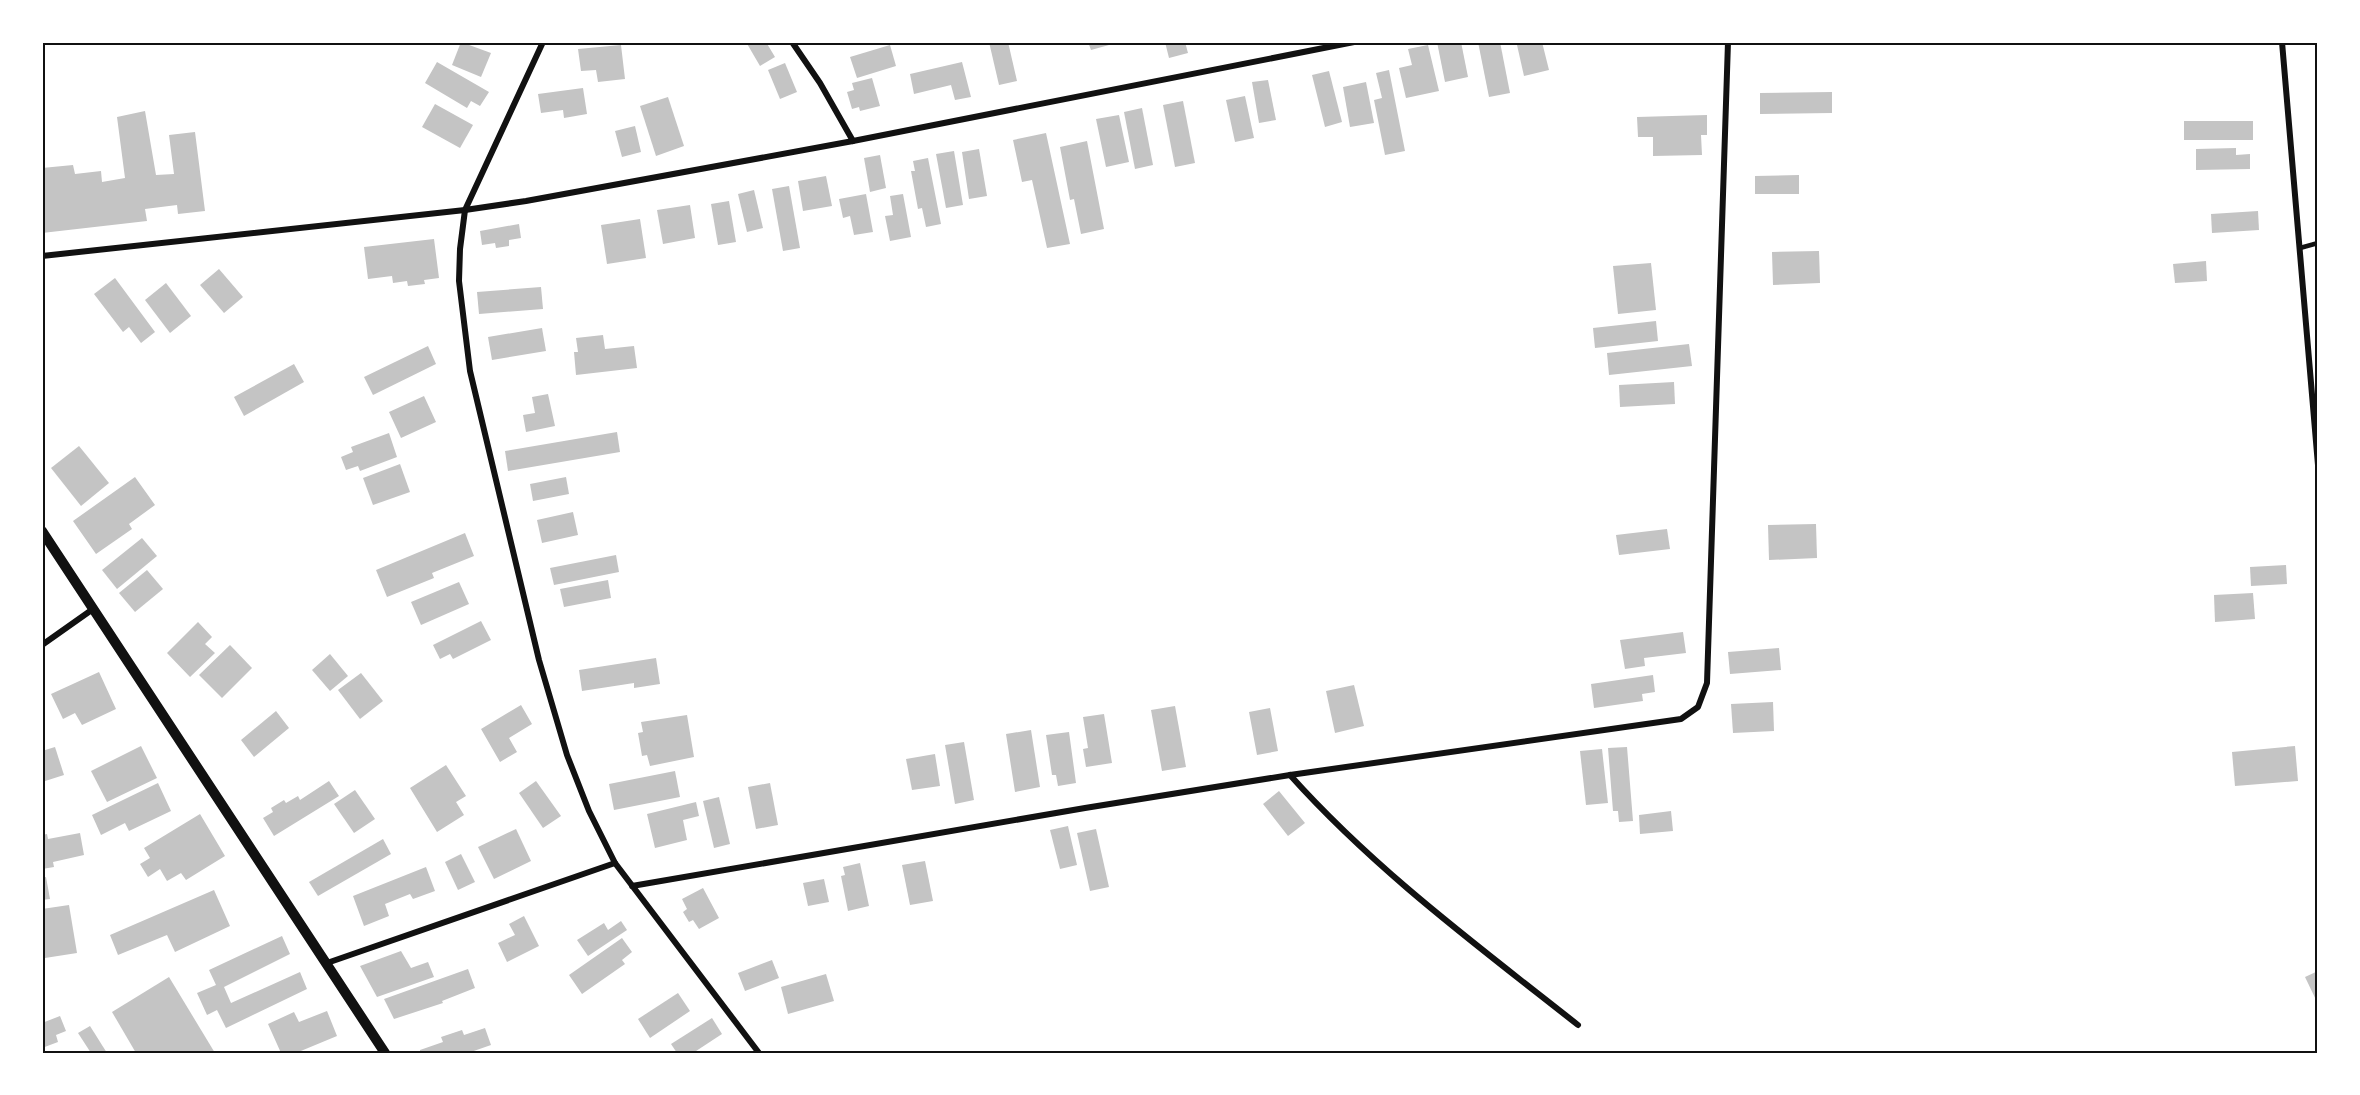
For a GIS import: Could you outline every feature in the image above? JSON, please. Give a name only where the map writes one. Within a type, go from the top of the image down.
[{"type":"street","points":[[543,42],[465,210],[459,249],[459,281],[470,371],[539,660],[567,754],[589,811],[615,863],[759,1053]]},
{"type":"street","points":[[792,42],[820,84],[853,141]]},
{"type":"street","points":[[42,256],[465,210],[526,201],[853,141],[1354,42]]},
{"type":"street","points":[[632,886],[1290,775],[1681,719],[1698,706],[1707,683],[1728,42]]},
{"type":"street","points":[[2282,42],[2318,465]]},
{"type":"street","points":[[42,531],[385,1053]]},
{"type":"street","points":[[42,645],[93,609]]},
{"type":"street","points":[[1290,775],[1323,812],[1400,882],[1578,1025]]},
{"type":"street","points":[[327,963],[615,863]]},
{"type":"lane","points":[[2300,248],[2318,243]]},
{"type":"building","points":[[461,42],[491,53],[481,77],[452,65]]},
{"type":"building","points":[[746,42],[766,42],[775,57],[760,66]]},
{"type":"building","points":[[989,42],[1008,42],[1017,81],[999,85]]},
{"type":"building","points":[[1088,42],[1108,42],[1109,45],[1091,50]]},
{"type":"building","points":[[1165,42],[1185,42],[1188,53],[1169,58]]},
{"type":"building","points":[[1437,42],[1461,42],[1468,77],[1445,82]]},
{"type":"building","points":[[1478,42],[1500,42],[1510,93],[1489,97]]},
{"type":"building","points":[[1542,42],[1549,70],[1524,76],[1517,45]]},
{"type":"building","points":[[621,45],[625,79],[598,82],[596,70],[581,71],[578,49]]},
{"type":"building","points":[[890,45],[896,66],[857,78],[850,57]]},
{"type":"building","points":[[1428,45],[1439,91],[1406,98],[1399,68],[1412,65],[1408,49]]},
{"type":"building","points":[[437,62],[489,92],[480,106],[471,101],[467,108],[425,83]]},
{"type":"building","points":[[962,62],[971,97],[955,100],[951,85],[914,94],[910,74]]},
{"type":"building","points":[[785,63],[797,92],[780,99],[768,70]]},
{"type":"building","points":[[1389,70],[1405,151],[1385,155],[1374,100],[1382,98],[1376,73]]},
{"type":"building","points":[[1329,71],[1342,122],[1325,127],[1312,75]]},
{"type":"building","points":[[872,78],[880,106],[860,111],[859,107],[852,109],[847,92],[854,90],[852,83]]},
{"type":"building","points":[[1268,80],[1276,120],[1259,123],[1252,82]]},
{"type":"building","points":[[1366,82],[1374,123],[1350,127],[1343,87]]},
{"type":"building","points":[[583,88],[587,114],[564,118],[563,110],[541,113],[538,94]]},
{"type":"building","points":[[1832,92],[1832,113],[1760,114],[1760,93]]},
{"type":"building","points":[[1245,96],[1254,138],[1235,142],[1226,100]]},
{"type":"building","points":[[668,97],[684,146],[656,156],[640,106]]},
{"type":"building","points":[[1183,101],[1195,163],[1175,167],[1163,105]]},
{"type":"building","points":[[435,104],[473,125],[460,148],[422,127]]},
{"type":"building","points":[[1142,108],[1153,165],[1135,169],[1124,112]]},
{"type":"building","points":[[145,111],[156,175],[174,174],[169,135],[195,132],[205,211],[178,214],[177,205],[145,209],[147,221],[42,233],[42,168],[73,165],[75,174],[101,171],[102,182],[125,178],[117,117]]},
{"type":"building","points":[[1119,115],[1129,162],[1106,167],[1096,119]]},
{"type":"building","points":[[1707,115],[1707,135],[1701,135],[1702,155],[1653,156],[1653,137],[1638,137],[1637,117]]},
{"type":"building","points":[[2184,121],[2253,121],[2253,140],[2184,140]]},
{"type":"building","points":[[635,126],[641,152],[622,157],[615,131]]},
{"type":"building","points":[[1046,133],[1070,244],[1047,248],[1032,180],[1022,182],[1013,140]]},
{"type":"building","points":[[1087,141],[1104,229],[1081,234],[1074,199],[1070,200],[1060,147]]},
{"type":"building","points":[[2236,148],[2236,155],[2250,154],[2250,169],[2196,170],[2196,149]]},
{"type":"building","points":[[979,149],[987,196],[969,199],[962,152]]},
{"type":"building","points":[[954,151],[963,205],[946,208],[936,154]]},
{"type":"building","points":[[880,155],[886,188],[870,192],[864,158]]},
{"type":"building","points":[[928,158],[941,224],[926,227],[922,208],[918,209],[911,171],[915,171],[913,161]]},
{"type":"building","points":[[1799,175],[1799,194],[1755,194],[1755,176]]},
{"type":"building","points":[[826,176],[832,206],[803,211],[798,181]]},
{"type":"building","points":[[789,186],[800,248],[783,251],[772,189]]},
{"type":"building","points":[[754,190],[763,228],[747,232],[738,194]]},
{"type":"building","points":[[866,194],[873,232],[854,235],[850,216],[843,218],[839,199]]},
{"type":"building","points":[[903,194],[911,237],[890,241],[885,216],[893,215],[890,196]]},
{"type":"building","points":[[729,201],[736,242],[718,245],[711,204]]},
{"type":"building","points":[[690,205],[695,238],[663,244],[657,210]]},
{"type":"building","points":[[2258,211],[2259,230],[2212,233],[2211,214]]},
{"type":"building","points":[[640,219],[646,258],[607,264],[601,225]]},
{"type":"building","points":[[519,224],[521,238],[509,240],[509,246],[496,248],[495,243],[482,245],[480,231]]},
{"type":"building","points":[[434,239],[439,278],[424,280],[425,284],[408,286],[407,281],[393,283],[392,276],[368,279],[364,247]]},
{"type":"building","points":[[1819,251],[1820,283],[1773,285],[1772,252]]},
{"type":"building","points":[[2206,261],[2207,281],[2175,283],[2173,264]]},
{"type":"building","points":[[1651,263],[1656,310],[1618,314],[1613,266]]},
{"type":"building","points":[[219,269],[243,297],[224,313],[200,285]]},
{"type":"building","points":[[115,278],[155,332],[141,343],[129,327],[123,332],[94,294]]},
{"type":"building","points":[[166,283],[191,316],[170,333],[145,300]]},
{"type":"building","points":[[541,287],[543,309],[479,314],[477,292]]},
{"type":"building","points":[[1656,321],[1658,341],[1595,348],[1593,328]]},
{"type":"building","points":[[542,328],[546,351],[492,360],[488,337]]},
{"type":"building","points":[[603,335],[605,349],[634,346],[637,368],[576,375],[574,352],[578,352],[576,338]]},
{"type":"building","points":[[1689,344],[1692,366],[1609,375],[1607,353]]},
{"type":"building","points":[[428,346],[436,364],[373,395],[364,377]]},
{"type":"building","points":[[294,364],[304,382],[244,416],[234,397]]},
{"type":"building","points":[[1674,382],[1675,404],[1620,407],[1619,385]]},
{"type":"building","points":[[548,394],[555,426],[526,432],[523,415],[535,413],[532,397]]},
{"type":"building","points":[[424,396],[436,422],[401,438],[389,412]]},
{"type":"building","points":[[617,432],[620,452],[508,471],[505,451]]},
{"type":"building","points":[[389,433],[397,457],[360,471],[358,466],[346,470],[341,457],[353,452],[351,447]]},
{"type":"building","points":[[79,446],[109,483],[81,506],[51,468]]},
{"type":"building","points":[[400,464],[410,492],[373,505],[363,478]]},
{"type":"building","points":[[135,477],[155,505],[129,524],[132,529],[96,554],[73,521]]},
{"type":"building","points":[[566,477],[569,494],[533,501],[530,484]]},
{"type":"building","points":[[573,512],[578,535],[542,543],[537,520]]},
{"type":"building","points":[[1816,524],[1817,558],[1769,560],[1768,525]]},
{"type":"building","points":[[1667,529],[1670,549],[1619,555],[1616,535]]},
{"type":"building","points":[[465,533],[474,556],[432,573],[434,578],[387,597],[376,570]]},
{"type":"building","points":[[142,538],[157,556],[117,589],[102,570]]},
{"type":"building","points":[[616,555],[619,572],[554,585],[550,568]]},
{"type":"building","points":[[2286,565],[2287,584],[2251,586],[2250,567]]},
{"type":"building","points":[[147,570],[163,589],[135,612],[119,593]]},
{"type":"building","points":[[608,580],[611,598],[564,607],[560,589]]},
{"type":"building","points":[[459,582],[469,604],[421,625],[411,602]]},
{"type":"building","points":[[2253,593],[2255,619],[2215,622],[2214,595]]},
{"type":"building","points":[[481,621],[491,640],[453,659],[450,654],[440,659],[433,645]]},
{"type":"building","points":[[198,622],[212,637],[205,644],[215,653],[190,677],[167,653]]},
{"type":"building","points":[[1683,632],[1686,653],[1644,658],[1645,666],[1625,669],[1620,640]]},
{"type":"building","points":[[230,645],[252,668],[222,698],[199,675]]},
{"type":"building","points":[[1779,648],[1781,670],[1730,674],[1728,652]]},
{"type":"building","points":[[330,654],[348,676],[330,691],[312,670]]},
{"type":"building","points":[[656,658],[660,684],[634,688],[634,683],[582,691],[579,670]]},
{"type":"building","points":[[99,672],[116,709],[82,725],[75,713],[63,719],[51,694]]},
{"type":"building","points":[[361,673],[383,701],[360,719],[338,690]]},
{"type":"building","points":[[1653,675],[1655,692],[1642,694],[1643,701],[1594,708],[1591,684]]},
{"type":"building","points":[[1354,685],[1364,726],[1335,733],[1326,691]]},
{"type":"building","points":[[1773,702],[1774,731],[1733,733],[1731,704]]},
{"type":"building","points":[[521,705],[532,724],[509,738],[517,752],[500,762],[481,729]]},
{"type":"building","points":[[1175,706],[1186,767],[1162,771],[1151,710]]},
{"type":"building","points":[[1270,708],[1278,751],[1257,755],[1249,712]]},
{"type":"building","points":[[276,711],[289,728],[254,757],[241,740]]},
{"type":"building","points":[[1104,714],[1112,763],[1086,767],[1083,749],[1088,748],[1083,717]]},
{"type":"building","points":[[687,715],[694,757],[650,766],[647,755],[642,756],[638,733],[643,732],[641,722]]},
{"type":"building","points":[[1031,730],[1040,787],[1015,792],[1006,734]]},
{"type":"building","points":[[1069,732],[1076,783],[1058,786],[1056,775],[1052,775],[1046,735]]},
{"type":"building","points":[[964,742],[974,800],[955,804],[945,745]]},
{"type":"building","points":[[141,746],[157,778],[107,802],[91,771]]},
{"type":"building","points":[[2295,746],[2298,781],[2235,786],[2232,752]]},
{"type":"building","points":[[55,747],[64,775],[42,782],[42,751]]},
{"type":"building","points":[[1627,747],[1633,821],[1619,822],[1618,811],[1613,811],[1608,748]]},
{"type":"building","points":[[1602,749],[1608,803],[1586,805],[1580,751]]},
{"type":"building","points":[[935,754],[940,786],[912,790],[906,759]]},
{"type":"building","points":[[446,765],[466,796],[456,802],[464,815],[437,832],[410,788]]},
{"type":"building","points":[[675,771],[680,797],[614,810],[609,784]]},
{"type":"building","points":[[329,781],[339,796],[274,836],[263,818],[273,812],[271,808],[284,800],[286,803],[298,796],[300,800]]},
{"type":"building","points":[[536,781],[561,816],[543,828],[519,793]]},
{"type":"building","points":[[158,783],[171,811],[129,831],[125,823],[101,835],[92,815]]},
{"type":"building","points":[[770,783],[778,825],[756,829],[748,787]]},
{"type":"building","points":[[355,790],[375,819],[354,833],[334,804]]},
{"type":"building","points":[[1279,791],[1305,823],[1288,836],[1263,804]]},
{"type":"building","points":[[719,797],[730,844],[714,848],[703,801]]},
{"type":"building","points":[[696,802],[699,816],[683,820],[687,840],[655,848],[647,814]]},
{"type":"building","points":[[1671,811],[1673,831],[1640,834],[1639,815]]},
{"type":"building","points":[[200,814],[225,856],[186,880],[181,873],[167,881],[160,869],[148,877],[140,864],[150,858],[144,848]]},
{"type":"building","points":[[1068,826],[1077,865],[1060,869],[1050,830]]},
{"type":"building","points":[[516,829],[531,861],[494,879],[478,847]]},
{"type":"building","points":[[1096,829],[1109,887],[1090,891],[1077,833]]},
{"type":"building","points":[[80,833],[84,855],[53,862],[54,867],[42,869],[42,835],[47,834],[48,839]]},
{"type":"building","points":[[383,839],[391,854],[318,896],[309,882]]},
{"type":"building","points":[[461,854],[475,882],[458,890],[445,862]]},
{"type":"building","points":[[925,861],[933,901],[910,905],[902,865]]},
{"type":"building","points":[[860,863],[869,906],[848,911],[841,876],[845,875],[843,867]]},
{"type":"building","points":[[426,867],[435,891],[413,899],[410,894],[385,904],[389,916],[364,926],[353,896]]},
{"type":"building","points":[[46,877],[50,899],[42,900],[42,878]]},
{"type":"building","points":[[824,879],[829,902],[808,906],[803,883]]},
{"type":"building","points":[[703,888],[719,918],[699,929],[693,920],[689,922],[683,912],[687,909],[682,899]]},
{"type":"building","points":[[214,890],[230,926],[175,952],[167,935],[118,955],[110,935]]},
{"type":"building","points":[[69,905],[77,953],[45,958],[42,939],[42,909]]},
{"type":"building","points":[[524,916],[539,946],[507,962],[498,943],[515,935],[509,924]]},
{"type":"building","points":[[621,921],[627,930],[588,956],[577,940],[604,923],[608,930]]},
{"type":"building","points":[[282,936],[290,954],[224,987],[231,1003],[300,972],[307,989],[226,1028],[217,1010],[207,1015],[197,993],[216,985],[209,970]]},
{"type":"building","points":[[622,938],[632,952],[622,960],[625,964],[582,994],[569,975]]},
{"type":"building","points":[[401,951],[411,968],[428,962],[434,977],[377,997],[360,966]]},
{"type":"building","points":[[772,960],[779,978],[745,991],[738,973]]},
{"type":"building","points":[[468,969],[475,988],[442,1001],[443,1003],[394,1019],[384,999]]},
{"type":"building","points":[[2318,971],[2318,1004],[2305,977]]},
{"type":"building","points":[[826,974],[834,1001],[788,1014],[781,987]]},
{"type":"building","points":[[169,977],[215,1053],[136,1053],[112,1012]]},
{"type":"building","points":[[678,993],[690,1011],[650,1038],[638,1019]]},
{"type":"building","points":[[327,1011],[337,1036],[296,1053],[281,1053],[268,1024],[294,1012],[299,1022]]},
{"type":"building","points":[[60,1016],[66,1031],[56,1035],[58,1042],[42,1048],[42,1023]]},
{"type":"building","points":[[712,1018],[722,1034],[693,1053],[677,1053],[671,1044]]},
{"type":"building","points":[[90,1026],[107,1053],[91,1053],[78,1033]]},
{"type":"building","points":[[485,1028],[491,1045],[468,1053],[420,1053],[420,1050],[443,1042],[441,1037],[462,1030],[464,1035]]}]
